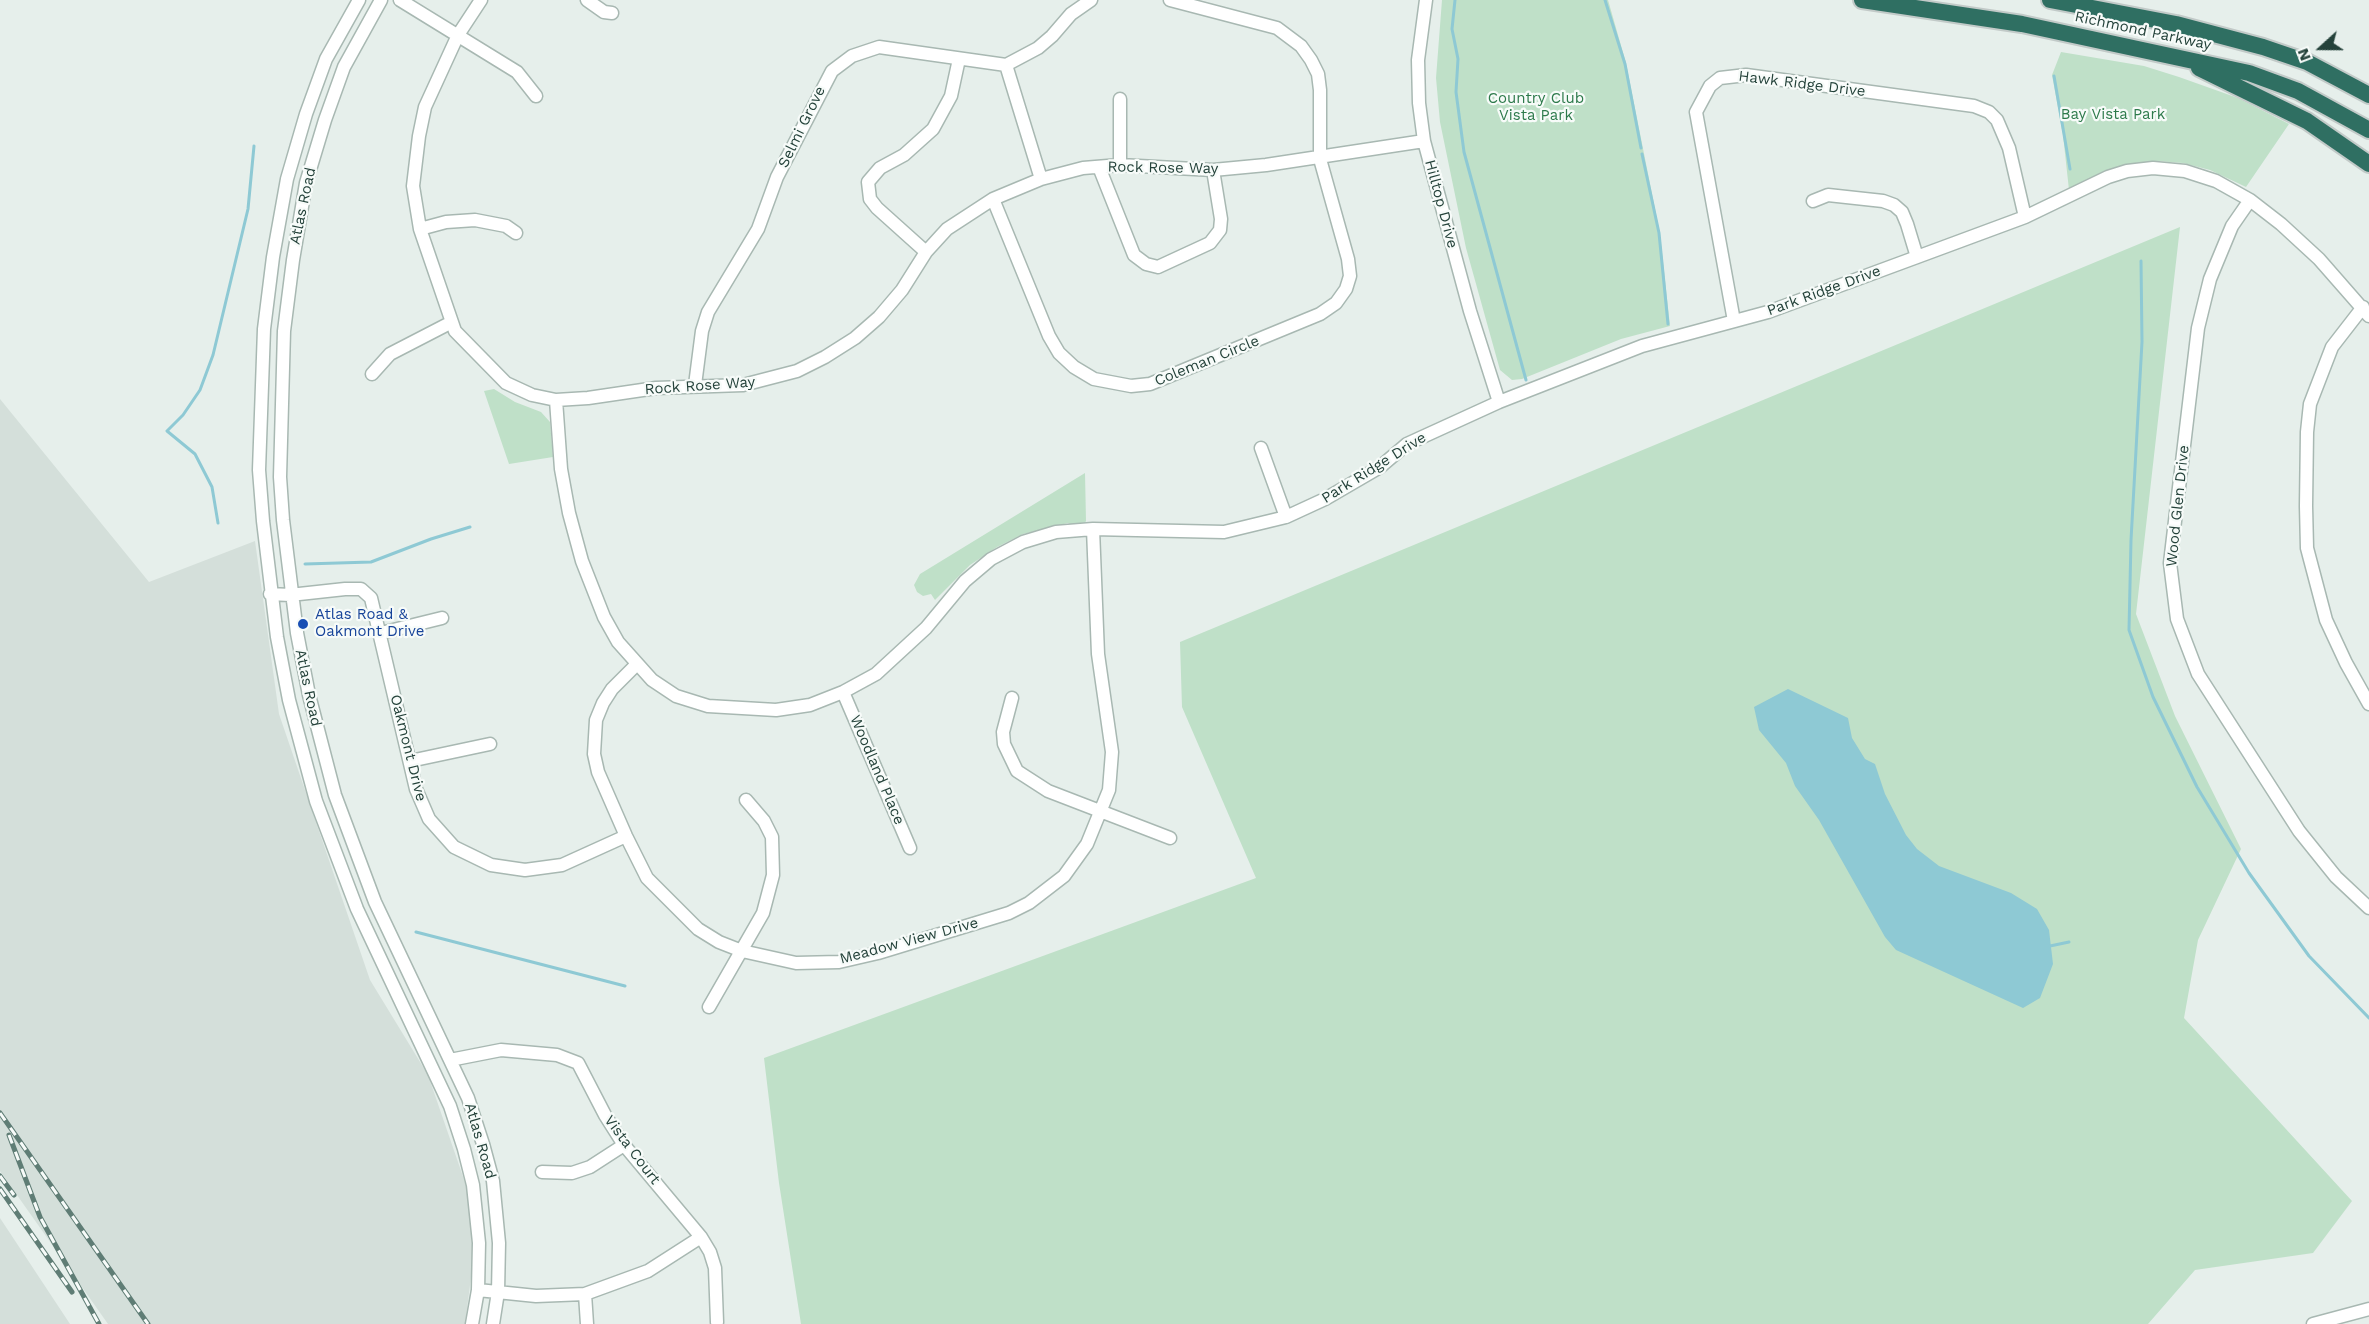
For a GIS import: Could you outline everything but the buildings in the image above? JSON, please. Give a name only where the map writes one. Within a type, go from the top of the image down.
[{"type":"highway","name":"Richmond Parkway","points":[[1862,0],[2022,24],[2249,73],[2338,111],[2369,130]]},
{"type":"highway","name":"Richmond Parkway","points":[[2050,0],[2176,24],[2263,48],[2307,62],[2369,94]]},
{"type":"highway","points":[[2168,54],[2307,121],[2369,164]]},
{"type":"street","name":"Atlas Road","points":[[359,0],[326,59],[306,114],[287,179],[273,256],[264,329],[260,470],[270,594],[294,720],[330,842],[376,953],[457,1125],[477,1208],[478,1290],[472,1324]]},
{"type":"street","name":"Atlas Road","points":[[381,0],[344,67],[331,101],[306,183],[293,260],[282,370],[280,477],[290,596],[314,715],[345,826],[375,902],[476,1118],[493,1181],[499,1243],[498,1292],[493,1324]]},
{"type":"street","points":[[400,0],[517,72],[536,96]]},
{"type":"street","name":"Rock Rose Way","points":[[481,0],[458,35],[433,86],[418,136],[413,186],[420,229],[450,323],[469,347],[506,383],[532,395],[556,400],[695,385],[743,385],[769,380],[825,357],[855,338],[879,317],[902,290],[926,252],[946,229],[993,199],[1041,179],[1083,168],[1120,165],[1213,170],[1320,159],[1424,141]]},
{"type":"street","points":[[586,0],[604,12],[612,13]]},
{"type":"street","points":[[1041,179],[1006,65],[1038,48],[1071,14],[1091,0]]},
{"type":"street","points":[[1170,0],[1263,22],[1288,34],[1301,46],[1317,74],[1320,159]]},
{"type":"street","name":"Hilltop Drive","points":[[1426,0],[1418,60],[1419,103],[1424,141],[1470,311],[1499,402]]},
{"type":"street","name":"Selmi Grove","points":[[695,385],[702,331],[708,312],[758,230],[777,177],[832,71],[852,57],[879,47],[1006,65]]},
{"type":"street","points":[[926,252],[870,200],[868,182],[879,168],[904,155],[933,129],[951,96],[958,59]]},
{"type":"street","name":"Hawk Ridge Drive","points":[[1734,321],[1696,112],[1710,86],[1720,78],[1746,75],[1974,106],[1989,112],[1997,120],[2009,148],[2025,217]]},
{"type":"street","points":[[1120,99],[1120,165]]},
{"type":"street","name":"Coleman Circle","points":[[993,199],[1049,336],[1059,352],[1074,367],[1094,380],[1131,386],[1150,384],[1320,314],[1336,303],[1346,289],[1350,276],[1349,267],[1320,159]]},
{"type":"street","points":[[1100,167],[1134,255],[1146,264],[1158,267],[1210,243],[1220,230],[1221,219],[1213,170]]},
{"type":"street","name":"Park Ridge Drive","points":[[556,400],[561,470],[582,561],[604,617],[618,642],[652,681],[676,696],[708,706],[776,710],[810,705],[843,692],[876,675],[902,653],[965,581],[991,559],[1023,542],[1056,532],[1093,529],[1224,532],[1286,517],[1325,499],[1380,467],[1407,444],[1499,402],[1642,346],[1767,312],[1917,257],[2025,217],[2108,177],[2153,168],[2185,171],[2206,177],[2250,200],[2319,258],[2366,311]]},
{"type":"street","points":[[1813,201],[1828,195],[1883,201],[1894,205],[1902,212],[1908,224],[1917,257]]},
{"type":"street","name":"Wood Glen Drive","points":[[2250,200],[2232,226],[2217,261],[2198,328],[2170,562],[2176,619],[2198,674],[2299,831],[2336,877],[2369,908]]},
{"type":"street","points":[[420,229],[447,222],[475,220],[506,225],[516,233]]},
{"type":"street","points":[[2366,311],[2332,347],[2310,404],[2307,432],[2306,506],[2307,548],[2320,601],[2346,663],[2369,704]]},
{"type":"street","points":[[372,374],[390,354],[450,323]]},
{"type":"street","points":[[1261,448],[1286,517]]},
{"type":"street","name":"Meadow View Drive","points":[[636,665],[612,689],[603,703],[593,739],[598,772],[647,878],[672,906],[698,929],[719,942],[742,951],[796,963],[839,962],[878,953],[1009,913],[1047,891],[1064,876],[1087,844],[1109,790],[1112,752],[1098,654],[1093,529]]},
{"type":"street","name":"Oakmont Drive","points":[[270,594],[290,596],[361,589],[371,598],[420,802],[439,833],[454,847],[491,865],[525,870],[562,865],[626,836]]},
{"type":"street","points":[[381,633],[442,618]]},
{"type":"street","name":"Woodland Place","points":[[843,692],[910,849]]},
{"type":"street","points":[[1012,698],[1003,732],[1004,744],[1017,771],[1048,790],[1170,838]]},
{"type":"street","points":[[410,760],[490,744]]},
{"type":"street","points":[[709,1007],[763,913],[773,875],[772,837],[765,821],[746,800]]},
{"type":"street","name":"Vista Court","points":[[450,1060],[501,1050],[570,1059],[578,1063],[584,1070],[605,1115],[624,1145],[701,1237],[715,1268],[717,1322]]},
{"type":"street","points":[[542,1172],[572,1173],[590,1167],[624,1145]]},
{"type":"street","points":[[478,1290],[536,1296],[585,1294],[648,1271],[701,1237]]},
{"type":"street","points":[[585,1294],[587,1324]]},
{"type":"street","points":[[2313,1324],[2369,1309]]},
{"type":"shaded area","points":[[0,399],[149,582],[255,541],[279,714],[370,980],[428,1075],[469,1194],[473,1262],[465,1324],[108,1324],[0,1171]]},
{"type":"shaded area","points":[[0,1218],[70,1324],[0,1324]]},
{"type":"green space","name":"Country Club Vista Park","points":[[1442,0],[1608,0],[1626,63],[1660,234],[1670,326],[1621,339],[1522,379],[1512,380],[1500,370],[1466,248],[1440,122],[1436,78]]},
{"type":"green space","name":"Bay Vista Park","points":[[2061,52],[2144,66],[2179,77],[2238,98],[2289,124],[2246,187],[2210,170],[2183,163],[2157,161],[2117,168],[2069,190],[2063,135],[2052,75]]},
{"type":"green space","points":[[2180,227],[2136,614],[2175,716],[2241,849],[2198,940],[2184,1018],[2352,1201],[2313,1253],[2195,1270],[2148,1324],[801,1324],[779,1183],[764,1058],[1256,878],[1182,707],[1180,642]]},
{"type":"green space","points":[[494,389],[515,402],[541,412],[550,422],[553,457],[509,464],[484,391]]},
{"type":"green space","points":[[1085,473],[1086,521],[1081,530],[1068,523],[1023,534],[997,547],[970,565],[935,600],[931,594],[923,596],[917,592],[914,585],[920,574]]},
{"type":"water","points":[[1788,689],[1848,718],[1852,738],[1865,759],[1875,764],[1885,794],[1906,835],[1917,849],[1939,866],[2011,893],[2037,909],[2049,930],[2053,964],[2040,998],[2023,1008],[1896,950],[1885,937],[1819,820],[1795,786],[1786,763],[1759,730],[1754,707]]},
{"type":"waterway","points":[[1455,0],[1452,29],[1458,59],[1456,92],[1464,152],[1526,380]]},
{"type":"waterway","points":[[1605,0],[1625,64],[1641,148]]},
{"type":"waterway","points":[[2054,76],[2070,169]]},
{"type":"waterway","points":[[218,523],[212,487],[195,454],[167,431],[183,415],[200,390],[213,355],[248,209],[254,146]]},
{"type":"waterway","points":[[1642,154],[1659,233],[1668,324]]},
{"type":"waterway","points":[[2141,261],[2142,342],[2131,540],[2129,630],[2153,697],[2197,787],[2249,873],[2309,956],[2369,1018]]},
{"type":"waterway","points":[[305,564],[371,562],[470,527]]},
{"type":"waterway","points":[[416,932],[625,986]]},
{"type":"waterway","points":[[2050,946],[2069,942]]},
{"type":"railway","points":[[0,1113],[148,1324]]},
{"type":"railway","points":[[9,1135],[40,1217],[99,1324]]},
{"type":"railway","points":[[0,1176],[14,1195]]},
{"type":"railway","points":[[0,1189],[72,1292]]},
{"type":"place","name":"Atlas Road & Oakmont Drive","points":[[303,624]]}]
